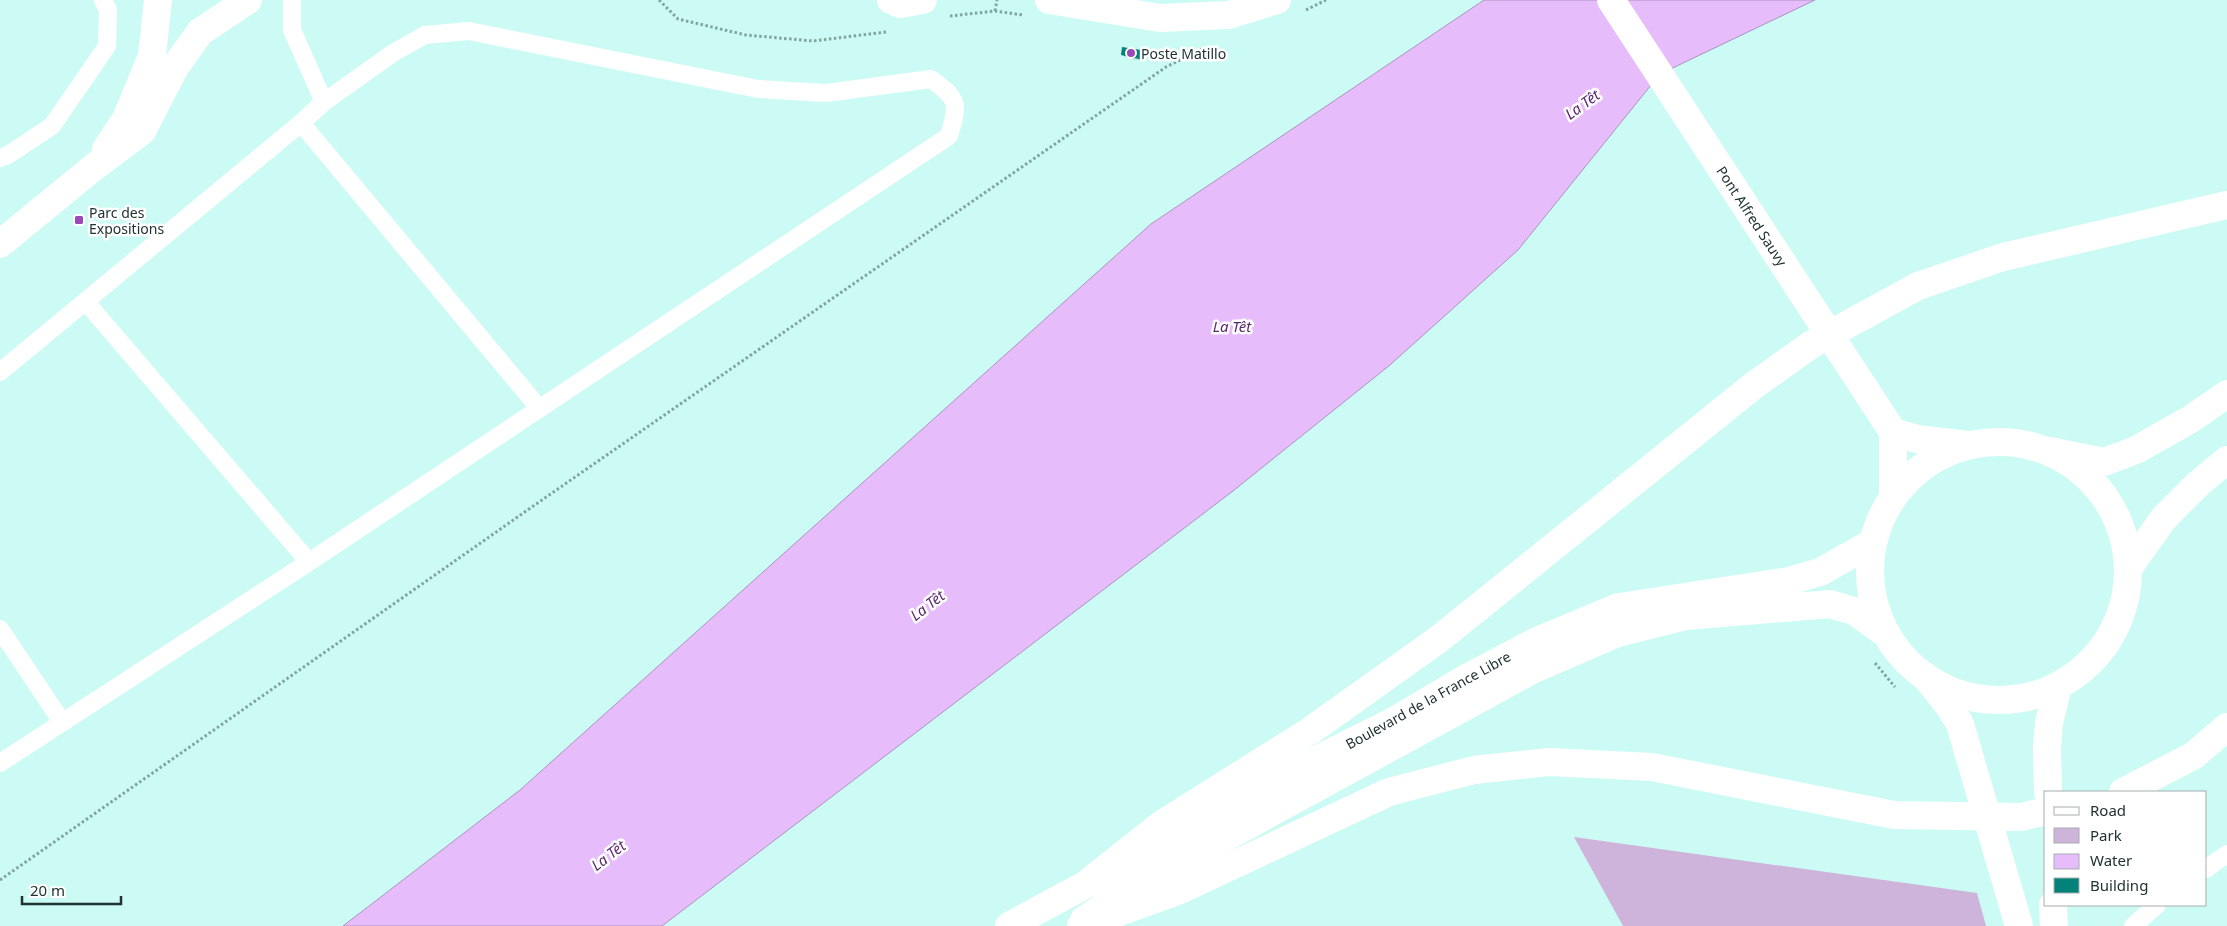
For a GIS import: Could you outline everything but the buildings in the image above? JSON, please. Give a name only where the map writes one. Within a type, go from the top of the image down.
[{"type":"main road","points":[[94,167],[126,119],[152,56],[158,0]]},
{"type":"main road","points":[[0,244],[94,167],[142,131],[175,67],[200,32],[248,0]]},
{"type":"main road","points":[[891,0],[900,4],[923,0]]},
{"type":"main road","points":[[1049,0],[1160,18],[1229,14],[1277,0]]},
{"type":"main road","points":[[1167,0],[1229,14]]},
{"type":"main road","name":"Pont Alfred Sauvy","points":[[1611,0],[1893,432]]},
{"type":"main road","points":[[1090,881],[1162,824],[1310,731],[1439,639],[1753,386],[1812,344],[1918,286],[2003,257],[2227,205]]},
{"type":"main road","points":[[1893,496],[1893,432],[1916,439],[1968,445],[2009,441],[2104,462],[2136,450],[2191,419],[2227,394]]},
{"type":"main road","points":[[1968,445],[1939,456],[1920,469],[1893,496],[1880,518],[1872,543],[1869,574],[1874,605],[1886,634],[1903,658],[1924,676],[1949,706],[1960,724],[2019,926]]},
{"type":"main road","points":[[1924,676],[1956,693],[1990,700],[2025,698],[2058,686],[2088,665],[2111,636],[2125,603],[2129,566],[2123,530],[2107,497],[2081,470],[2050,451]]},
{"type":"main road","points":[[2129,566],[2164,518],[2200,482],[2227,460]]},
{"type":"main road","name":"Boulevard de la France Libre","points":[[1009,926],[1326,755],[1392,722],[1463,680],[1537,641],[1619,607],[1788,581],[1820,572],[1872,543]]},
{"type":"main road","name":"Boulevard de la France Libre","points":[[1074,926],[1115,898],[1532,670],[1618,633],[1686,616],[1830,604],[1854,611],[1886,634]]},
{"type":"main road","points":[[2048,791],[2047,748],[2049,723],[2058,686]]},
{"type":"main road","points":[[2125,791],[2193,756],[2227,727]]},
{"type":"main road","points":[[1081,926],[1180,890],[1389,792],[1474,770],[1549,762],[1652,767],[1894,815],[2021,817],[2044,811]]},
{"type":"main road","points":[[2052,906],[2054,926]]},
{"type":"lane","points":[[0,158],[8,155],[52,126],[107,46],[108,10],[103,0]]},
{"type":"lane","points":[[292,0],[292,30],[324,102]]},
{"type":"lane","points":[[0,372],[324,102],[393,53],[425,35],[469,31],[758,89],[826,93],[931,79],[950,92],[956,112],[949,136],[310,562],[0,764]]},
{"type":"lane","points":[[301,123],[540,409]]},
{"type":"lane","points":[[86,302],[310,562]]},
{"type":"lane","points":[[0,629],[62,722]]},
{"type":"lane","points":[[2207,868],[2227,854]]},
{"type":"lane","points":[[2133,926],[2156,906]]},
{"type":"path","points":[[995,11],[997,0]]},
{"type":"path","points":[[0,880],[529,509],[1166,67],[1205,47]]},
{"type":"green space","points":[[1574,837],[1977,893],[1986,926],[1623,926]]},
{"type":"water","name":"La Têt","points":[[1484,0],[1815,0],[1660,74],[1518,250],[1390,365],[1233,491],[662,926],[343,926],[520,790],[1151,224]]},
{"type":"place","name":"Poste Matillo","points":[[1131,53]]},
{"type":"place","name":"Parc des Expositions","points":[[79,220]]}]
